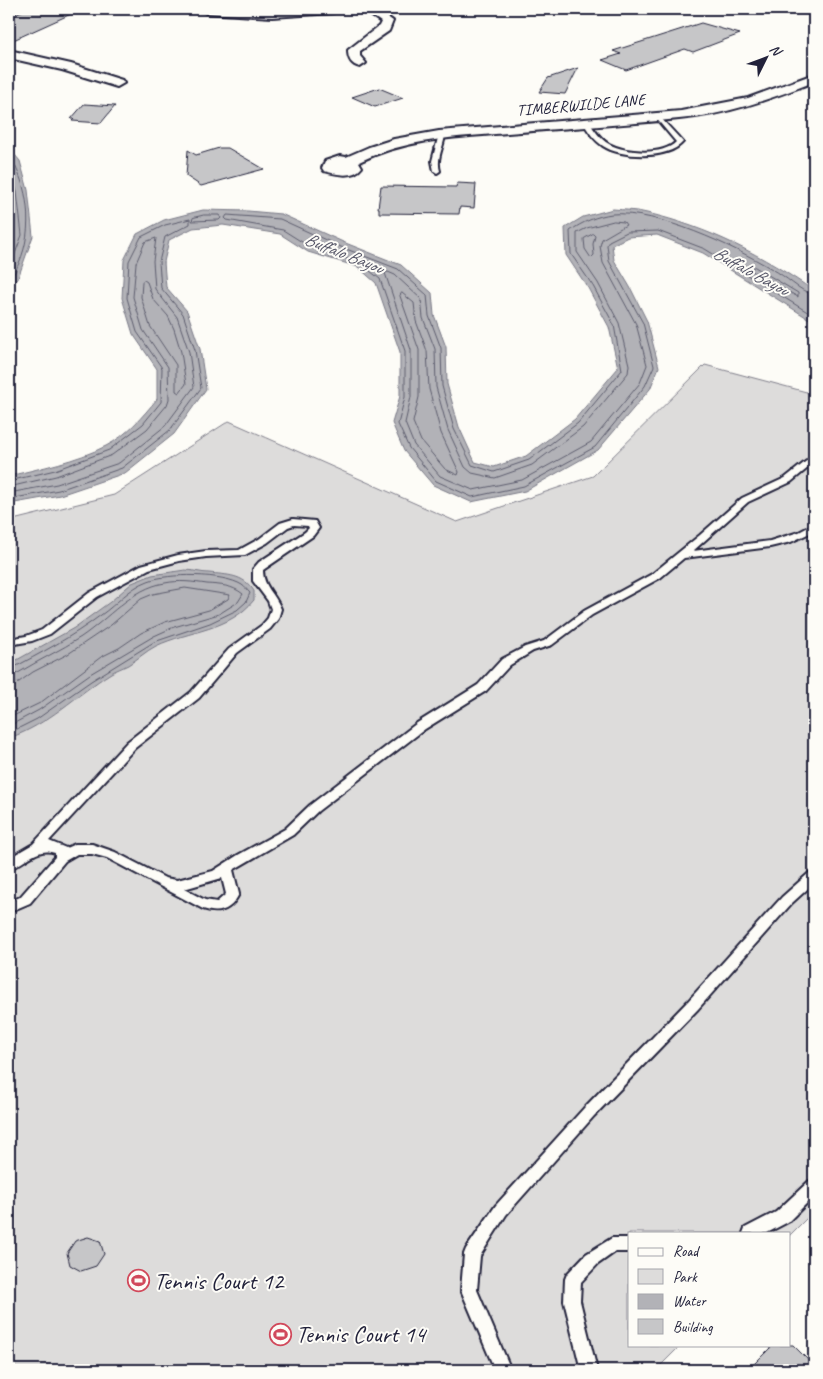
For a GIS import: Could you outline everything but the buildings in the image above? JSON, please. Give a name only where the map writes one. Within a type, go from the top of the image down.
[{"type":"street","points":[[206,9],[272,12],[333,9]]},
{"type":"street","points":[[360,63],[354,57],[354,50],[385,28],[387,21],[368,9]]},
{"type":"street","points":[[9,54],[66,67],[117,83]]},
{"type":"street","name":"TIMBERWILDE LANE","points":[[349,161],[366,152],[392,143],[442,134],[681,115],[751,101],[814,78]]},
{"type":"lane","points":[[586,122],[596,137],[607,146],[635,151],[664,152],[676,147],[680,142],[658,116]]},
{"type":"lane","points":[[438,171],[435,165],[435,156],[442,144],[442,134]]},
{"type":"lane","points":[[162,882],[177,885],[194,882],[218,874],[289,832],[314,808],[421,726],[482,688],[506,662],[548,643],[588,613],[648,581],[684,555],[744,500],[788,480],[814,458]]},
{"type":"lane","points":[[9,642],[28,639],[46,632],[92,595],[145,567],[187,556],[243,552],[263,541],[284,525],[293,522],[312,523],[314,528],[309,534],[258,569],[258,581],[273,601],[276,609],[273,619],[266,627],[233,651],[195,695],[152,731],[131,745],[37,847],[9,864]]},
{"type":"lane","points":[[684,555],[778,542],[806,533],[814,527]]},
{"type":"lane","points":[[243,552],[263,564]]},
{"type":"lane","points":[[37,847],[50,846],[61,850],[61,858]]},
{"type":"lane","points":[[9,907],[25,900],[61,858],[75,849],[92,849],[111,855],[211,907],[219,907],[233,894],[226,868]]},
{"type":"lane","points":[[503,1370],[469,1290],[472,1254],[501,1210],[589,1112],[693,1006],[787,900],[814,876]]},
{"type":"lane","points":[[754,1232],[782,1216],[814,1186]]},
{"type":"lane","points":[[588,1370],[572,1301],[573,1279],[592,1259],[612,1245],[628,1245]]},
{"type":"green space","points":[[705,365],[814,394],[814,1211],[790,1235],[790,1232],[628,1232],[628,1346],[680,1346],[656,1370],[9,1370],[9,521],[114,495],[229,421],[457,522],[593,476]]},
{"type":"water","points":[[9,148],[20,161],[28,190],[33,236],[18,278],[9,286]]},
{"type":"water","name":"Buffalo Bayou","points":[[613,209],[639,211],[692,226],[735,244],[775,266],[814,291],[814,322],[703,253],[657,235],[628,237],[612,245],[614,260],[647,321],[659,367],[650,389],[598,450],[525,491],[471,502],[433,485],[404,451],[392,423],[400,396],[400,352],[376,283],[358,267],[308,252],[280,234],[223,225],[193,228],[169,240],[164,262],[166,287],[187,311],[200,349],[206,389],[174,434],[125,473],[60,495],[9,504],[9,476],[71,460],[106,446],[127,431],[157,399],[157,369],[133,334],[122,298],[124,260],[137,234],[164,220],[203,210],[281,214],[343,242],[401,265],[432,293],[434,315],[446,347],[447,384],[459,427],[475,462],[494,467],[526,456],[575,419],[618,368],[609,327],[588,288],[566,255],[565,228],[583,217]]},
{"type":"water","points":[[185,570],[240,578],[250,585],[254,591],[254,600],[233,618],[221,624],[152,648],[128,665],[98,682],[49,718],[9,738],[9,667],[15,661],[74,628],[110,602],[132,583],[152,575]]},
{"type":"place","name":"Tennis Court 12","points":[[138,1281]]},
{"type":"place","name":"Tennis Court 14","points":[[280,1334]]}]
